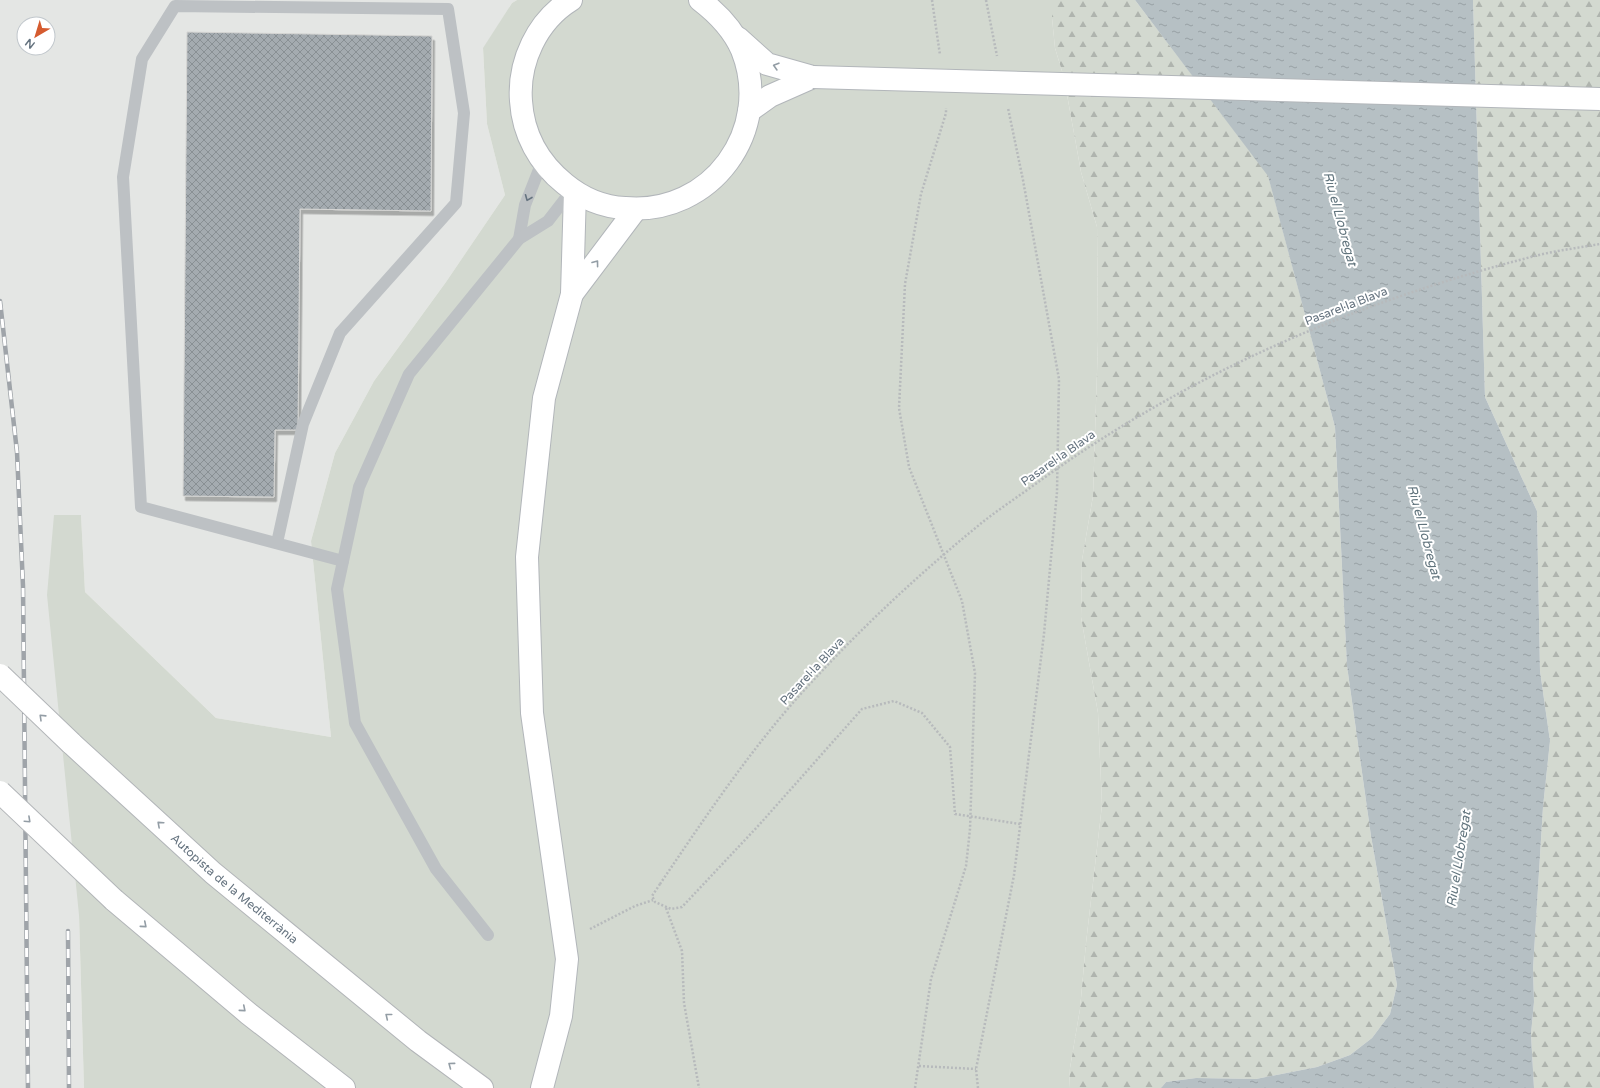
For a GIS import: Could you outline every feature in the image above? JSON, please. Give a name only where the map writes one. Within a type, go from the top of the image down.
[{"type":"main road","points":[[571,0],[549,19],[536,36],[527,57],[522,78],[521,100],[524,122],[531,142],[542,162],[556,177],[574,191],[594,202],[608,206],[636,209],[659,207],[682,200],[702,188],[720,173],[734,154],[744,133],[749,111],[750,90],[748,70],[742,50],[731,32],[709,3]]},
{"type":"main road","points":[[731,32],[767,64],[813,77],[1600,99]]},
{"type":"main road","points":[[749,111],[770,96],[813,77]]},
{"type":"main road","points":[[542,1088],[561,1016],[567,959],[532,713],[526,557],[544,398],[572,294],[574,191]]},
{"type":"main road","points":[[572,294],[636,209]]},
{"type":"main road","name":"Autopista de la Mediterrània","points":[[0,674],[71,743],[213,872],[418,1041],[482,1088]]},
{"type":"main road","points":[[0,792],[114,900],[249,1014],[344,1088]]},
{"type":"lane","points":[[277,544],[303,424],[340,333],[456,204],[464,113],[448,9],[175,6],[142,59],[122,177],[141,507],[277,544],[343,561]]},
{"type":"lane","points":[[519,239],[525,205],[542,162]]},
{"type":"lane","points":[[488,935],[436,869],[355,723],[337,589],[358,487],[409,374],[519,239],[548,220],[574,191]]},
{"type":"path","points":[[932,0],[941,62]]},
{"type":"path","points":[[986,0],[998,60]]},
{"type":"path","points":[[978,1088],[976,1069],[1014,875],[1044,634],[1057,492],[1059,379],[1024,180],[1008,105]]},
{"type":"path","points":[[915,1088],[931,979],[966,866],[970,817],[976,673],[962,601],[909,467],[899,408],[905,284],[921,194],[946,113],[945,106]]},
{"type":"path","name":"Pasarel·la Blava","points":[[653,900],[655,890],[729,783],[812,682],[892,600],[973,530],[1084,449],[1190,386],[1300,333],[1415,290],[1533,256],[1600,244]]},
{"type":"path","points":[[565,941],[635,906],[653,900],[671,910],[682,907],[759,825],[862,709],[894,701],[922,713],[950,747],[955,814],[1020,824]]},
{"type":"path","points":[[665,907],[682,951],[684,1003],[699,1088]]},
{"type":"path","points":[[919,1066],[976,1069]]},
{"type":"shaded area","points":[[0,0],[517,0],[512,3],[483,49],[487,124],[505,195],[446,282],[374,381],[335,453],[311,541],[331,737],[216,718],[85,592],[81,515],[79,915],[84,1088],[0,1088]]},
{"type":"green space","points":[[517,0],[1052,0],[1055,48],[1064,78],[1081,172],[1097,227],[1098,341],[1093,496],[1082,560],[1081,617],[1098,713],[1102,805],[1080,1009],[1070,1068],[1069,1088],[84,1088],[79,915],[47,595],[54,515],[81,515],[85,592],[216,718],[331,737],[311,541],[335,453],[374,381],[446,282],[505,195],[487,124],[483,48],[512,3]]},
{"type":"green space","points":[[1052,0],[1135,0],[1268,175],[1335,427],[1347,666],[1371,836],[1397,985],[1390,1014],[1372,1038],[1350,1055],[1317,1067],[1256,1079],[1196,1078],[1166,1082],[1161,1088],[1069,1088],[1070,1068],[1080,1009],[1102,805],[1098,713],[1081,617],[1082,560],[1093,496],[1098,341],[1097,227],[1081,172],[1064,78],[1055,48]]},
{"type":"green space","points":[[1473,0],[1600,0],[1600,1088],[1534,1088],[1531,1034],[1534,1002],[1533,969],[1543,807],[1550,741],[1540,671],[1537,511],[1485,397]]},
{"type":"water","name":"Riu el Llobregat","points":[[1135,0],[1473,0],[1485,397],[1537,511],[1540,671],[1550,741],[1543,807],[1533,969],[1534,1002],[1531,1034],[1534,1088],[1161,1088],[1166,1082],[1196,1078],[1256,1079],[1317,1067],[1350,1055],[1372,1038],[1390,1014],[1397,985],[1371,836],[1347,666],[1335,427],[1268,176]]},
{"type":"building","points":[[187,32],[432,36],[431,211],[300,209],[298,430],[275,430],[274,497],[183,496]]},
{"type":"railway","points":[[0,301],[17,452],[23,586],[28,1088]]},
{"type":"railway","points":[[68,931],[69,1088]]}]
